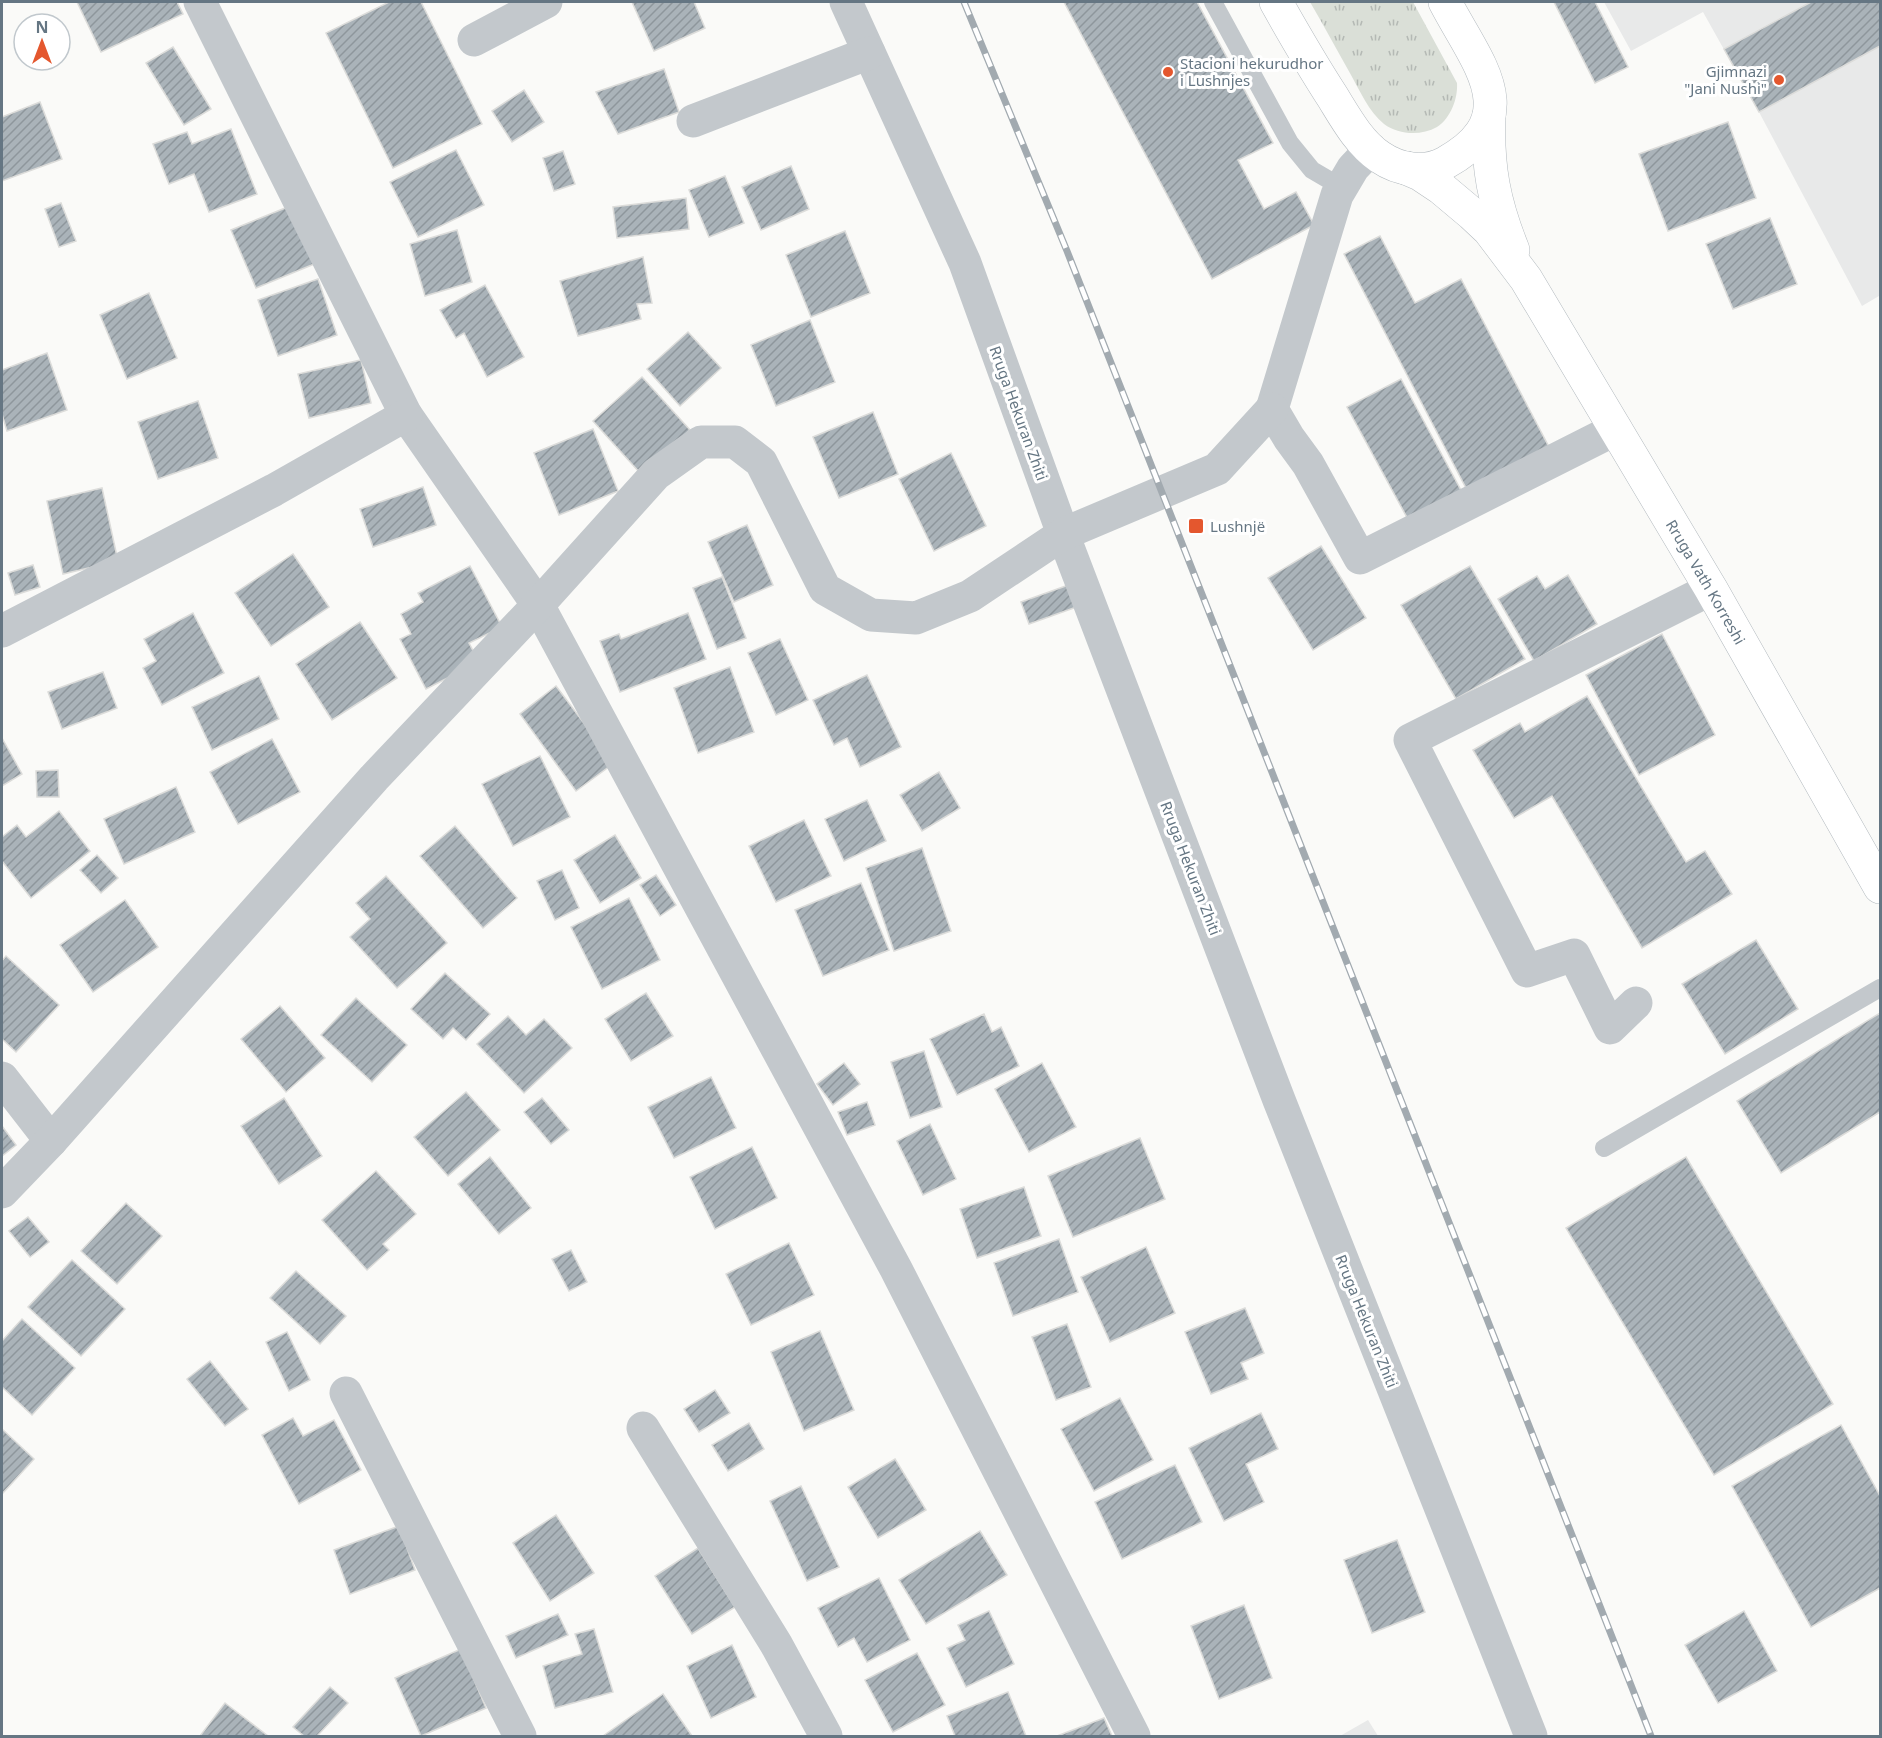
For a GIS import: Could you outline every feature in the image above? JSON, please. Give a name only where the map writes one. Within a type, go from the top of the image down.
[{"type":"main road","name":"Rruga Vath Korreshi","points":[[1276,2],[1342,114],[1371,149],[1389,162],[1420,174],[1472,214],[1489,230],[1526,279],[1711,589],[1881,887]]},
{"type":"main road","name":"Rruga Vath Korreshi","points":[[1451,9],[1485,75],[1490,97],[1488,155],[1492,184],[1512,248],[1526,279]]},
{"type":"main road","points":[[1406,168],[1425,170],[1440,165],[1459,154],[1481,135],[1490,113]]},
{"type":"street","points":[[200,2],[406,415],[538,605],[896,1269],[1134,1737]]},
{"type":"street","points":[[474,40],[546,2]]},
{"type":"street","name":"Rruga Hekuran Zhiti","points":[[846,2],[965,263],[1063,534],[1279,1100],[1531,1737]]},
{"type":"street","points":[[693,121],[869,53]]},
{"type":"street","points":[[2,1192],[51,1141],[374,778],[538,605],[656,474],[700,442],[735,442],[760,462],[825,589],[871,615],[916,618],[970,596],[1063,534],[1217,469],[1272,409],[1310,279],[1341,187],[1353,168],[1371,149]]},
{"type":"street","points":[[1272,409],[1308,464],[1360,558],[1616,429]]},
{"type":"street","points":[[2,631],[274,490],[406,415]]},
{"type":"street","points":[[1636,1003],[1610,1028],[1574,956],[1527,971],[1410,740],[1711,589]]},
{"type":"street","points":[[2,1077],[51,1141]]},
{"type":"street","points":[[346,1393],[520,1737]]},
{"type":"street","points":[[643,1428],[776,1644],[826,1737]]},
{"type":"lane","points":[[1214,2],[1290,143],[1312,170],[1341,187]]},
{"type":"lane","points":[[1604,1148],[1881,988]]},
{"type":"shaded area","points":[[1604,2],[1880,2],[1880,298],[1879,296],[1862,306],[1703,12],[1631,51]]},
{"type":"shaded area","points":[[1368,1720],[1378,1736],[1340,1736]]},
{"type":"green space","points":[[1310,2],[1413,2],[1457,83],[1455,101],[1450,113],[1442,123],[1431,130],[1417,133],[1403,132],[1384,124],[1365,101]]},
{"type":"building","points":[[77,2],[177,2],[183,14],[101,52]]},
{"type":"building","points":[[389,2],[421,2],[482,124],[393,168],[326,33]]},
{"type":"building","points":[[632,2],[694,2],[705,28],[654,51]]},
{"type":"building","name":"Stacioni hekurudhor i Lushnjes","points":[[1064,2],[1197,2],[1273,143],[1238,160],[1264,209],[1296,192],[1314,225],[1212,279]]},
{"type":"building","points":[[1554,2],[1595,2],[1628,67],[1595,83]]},
{"type":"building","name":"Gjimnazi \"Jani Nushi\"","points":[[1811,2],[1880,2],[1880,46],[1759,112],[1724,49]]},
{"type":"building","points":[[173,47],[211,109],[184,125],[146,63]]},
{"type":"building","points":[[664,69],[679,112],[618,134],[596,92]]},
{"type":"building","points":[[524,90],[544,122],[512,142],[492,111]]},
{"type":"building","points":[[40,102],[62,159],[2,181],[2,117]]},
{"type":"building","points":[[1728,122],[1756,198],[1668,231],[1639,154]]},
{"type":"building","points":[[231,129],[257,194],[209,212],[194,174],[169,184],[153,144],[187,132],[192,144]]},
{"type":"building","points":[[456,150],[484,205],[418,237],[390,182]]},
{"type":"building","points":[[563,151],[575,184],[554,191],[543,158]]},
{"type":"building","points":[[791,166],[809,209],[761,230],[742,187]]},
{"type":"building","points":[[725,176],[744,223],[709,237],[689,190]]},
{"type":"building","points":[[686,198],[689,229],[617,238],[613,207]]},
{"type":"building","points":[[61,203],[76,241],[59,247],[45,209]]},
{"type":"building","points":[[295,204],[319,262],[256,288],[231,230]]},
{"type":"building","points":[[1770,218],[1797,284],[1733,309],[1706,244]]},
{"type":"building","points":[[457,230],[472,282],[425,296],[410,244]]},
{"type":"building","points":[[845,231],[870,293],[811,317],[786,255]]},
{"type":"building","points":[[1380,236],[1415,303],[1461,279],[1549,447],[1467,490],[1344,254]]},
{"type":"building","points":[[643,257],[652,303],[637,304],[641,319],[578,336],[560,281]]},
{"type":"building","points":[[318,279],[337,335],[278,356],[258,300]]},
{"type":"building","points":[[485,285],[524,357],[487,377],[464,333],[456,338],[440,310]]},
{"type":"building","points":[[149,293],[177,358],[127,379],[100,315]]},
{"type":"building","points":[[810,320],[835,382],[776,406],[751,345]]},
{"type":"building","points":[[688,332],[721,368],[680,406],[647,369]]},
{"type":"building","points":[[47,353],[67,410],[7,431],[2,414],[2,370]]},
{"type":"building","points":[[361,360],[371,403],[309,418],[298,374]]},
{"type":"building","points":[[642,377],[690,430],[641,474],[593,421]]},
{"type":"building","points":[[1401,379],[1463,494],[1410,523],[1347,407]]},
{"type":"building","points":[[198,401],[218,458],[158,479],[138,422]]},
{"type":"building","points":[[873,412],[898,474],[839,498],[813,437]]},
{"type":"building","points":[[593,429],[618,491],[559,515],[534,453]]},
{"type":"building","points":[[951,453],[986,526],[934,551],[899,479]]},
{"type":"building","points":[[423,487],[436,525],[373,547],[360,509]]},
{"type":"building","points":[[102,488],[118,561],[63,574],[47,501]]},
{"type":"building","points":[[747,525],[773,585],[734,602],[708,542]]},
{"type":"building","points":[[1321,546],[1366,618],[1313,650],[1268,578]]},
{"type":"building","points":[[293,554],[329,607],[271,646],[235,593]]},
{"type":"building","points":[[33,565],[40,587],[15,595],[8,573]]},
{"type":"building","points":[[470,566],[502,627],[469,643],[479,662],[426,689],[400,639],[411,634],[401,614],[423,602],[418,593]]},
{"type":"building","points":[[1470,566],[1525,659],[1456,699],[1401,605]]},
{"type":"building","points":[[1568,575],[1597,624],[1534,661],[1498,599],[1537,576],[1545,589]]},
{"type":"building","points":[[722,577],[746,638],[717,649],[693,588]]},
{"type":"building","points":[[1074,583],[1082,605],[1029,624],[1021,602]]},
{"type":"building","points":[[193,613],[224,673],[162,705],[143,668],[156,661],[144,639]]},
{"type":"building","points":[[688,613],[706,659],[620,692],[600,641],[619,634],[621,639]]},
{"type":"building","points":[[360,622],[397,678],[332,720],[296,664]]},
{"type":"building","points":[[1662,634],[1715,735],[1639,775],[1586,675]]},
{"type":"building","points":[[780,639],[808,700],[776,715],[748,653]]},
{"type":"building","points":[[730,667],[754,732],[698,753],[674,688]]},
{"type":"building","points":[[103,672],[117,708],[62,729],[48,692]]},
{"type":"building","points":[[867,675],[901,747],[860,767],[847,738],[834,745],[813,700]]},
{"type":"building","points":[[259,676],[279,719],[212,750],[192,707]]},
{"type":"building","points":[[556,686],[614,763],[576,791],[520,714]]},
{"type":"building","points":[[1587,696],[1686,862],[1705,851],[1732,894],[1642,948],[1552,796],[1514,818],[1473,750],[1520,723],[1525,732]]},
{"type":"building","points":[[2,738],[22,774],[2,786]]},
{"type":"building","points":[[272,739],[300,792],[238,824],[210,772]]},
{"type":"building","points":[[540,756],[570,817],[513,846],[482,784]]},
{"type":"building","points":[[58,770],[59,797],[37,797],[36,771]]},
{"type":"building","points":[[939,772],[960,808],[922,831],[900,795]]},
{"type":"building","points":[[176,787],[195,832],[124,864],[104,819]]},
{"type":"building","points":[[867,800],[886,841],[844,861],[825,819]]},
{"type":"building","points":[[59,811],[90,851],[31,898],[2,861],[2,837],[17,825],[26,837]]},
{"type":"building","points":[[804,820],[831,876],[776,902],[749,846]]},
{"type":"building","points":[[455,826],[517,898],[483,928],[420,856]]},
{"type":"building","points":[[615,835],[641,878],[600,903],[574,860]]},
{"type":"building","points":[[922,848],[951,931],[894,951],[866,868]]},
{"type":"building","points":[[97,855],[118,878],[101,893],[80,870]]},
{"type":"building","points":[[562,870],[579,908],[555,920],[537,881]]},
{"type":"building","points":[[656,875],[676,905],[660,916],[640,885]]},
{"type":"building","points":[[386,876],[447,943],[397,988],[350,937],[370,919],[356,903]]},
{"type":"building","points":[[861,883],[889,950],[823,976],[795,910]]},
{"type":"building","points":[[629,898],[660,960],[602,989],[571,927]]},
{"type":"building","points":[[125,900],[158,947],[93,992],[60,945]]},
{"type":"building","points":[[1756,940],[1798,1009],[1725,1054],[1682,984]]},
{"type":"building","points":[[6,956],[59,1005],[16,1052],[2,1039],[2,961]]},
{"type":"building","points":[[445,973],[490,1014],[466,1040],[453,1028],[443,1039],[411,1009]]},
{"type":"building","points":[[646,993],[673,1036],[631,1061],[605,1019]]},
{"type":"building","points":[[356,998],[407,1045],[372,1082],[321,1035]]},
{"type":"building","points":[[280,1006],[325,1058],[286,1092],[241,1039]]},
{"type":"building","points":[[1880,1013],[1880,1112],[1781,1173],[1737,1101]]},
{"type":"building","points":[[984,1014],[992,1032],[1001,1027],[1019,1066],[957,1095],[930,1039]]},
{"type":"building","points":[[508,1016],[526,1035],[544,1019],[572,1048],[524,1093],[477,1044]]},
{"type":"building","points":[[924,1051],[942,1107],[910,1118],[891,1062]]},
{"type":"building","points":[[844,1063],[860,1084],[833,1105],[817,1084]]},
{"type":"building","points":[[1042,1063],[1076,1127],[1029,1152],[995,1089]]},
{"type":"building","points":[[711,1077],[736,1128],[674,1158],[648,1107]]},
{"type":"building","points":[[466,1092],[500,1130],[448,1176],[414,1137]]},
{"type":"building","points":[[284,1098],[322,1156],[279,1184],[241,1126]]},
{"type":"building","points":[[542,1098],[569,1130],[551,1144],[524,1112]]},
{"type":"building","points":[[867,1102],[875,1125],[847,1135],[838,1112]]},
{"type":"building","points":[[930,1124],[956,1179],[923,1195],[897,1141]]},
{"type":"building","points":[[2,1126],[16,1145],[2,1156]]},
{"type":"building","points":[[1140,1138],[1165,1199],[1073,1237],[1048,1176]]},
{"type":"building","points":[[752,1147],[777,1198],[715,1229],[690,1177]]},
{"type":"building","points":[[490,1157],[531,1208],[499,1234],[458,1184]]},
{"type":"building","points":[[1686,1157],[1833,1404],[1714,1475],[1566,1228]]},
{"type":"building","points":[[376,1171],[416,1214],[383,1244],[389,1250],[367,1270],[322,1220]]},
{"type":"building","points":[[1024,1187],[1041,1236],[977,1258],[960,1209]]},
{"type":"building","points":[[126,1203],[162,1236],[117,1284],[81,1251]]},
{"type":"building","points":[[28,1217],[49,1242],[30,1257],[9,1231]]},
{"type":"building","points":[[1059,1239],[1078,1292],[1013,1316],[994,1263]]},
{"type":"building","points":[[789,1243],[814,1295],[751,1325],[726,1274]]},
{"type":"building","points":[[1146,1247],[1175,1313],[1110,1342],[1081,1277]]},
{"type":"building","points":[[571,1250],[587,1282],[569,1291],[552,1259]]},
{"type":"building","points":[[72,1260],[125,1309],[81,1356],[28,1307]]},
{"type":"building","points":[[296,1271],[346,1316],[320,1344],[270,1298]]},
{"type":"building","points":[[1245,1308],[1264,1353],[1241,1363],[1248,1379],[1211,1394],[1185,1332]]},
{"type":"building","points":[[22,1319],[75,1368],[32,1415],[2,1387],[2,1341]]},
{"type":"building","points":[[1067,1324],[1091,1387],[1056,1400],[1032,1337]]},
{"type":"building","points":[[820,1331],[854,1410],[804,1431],[771,1352]]},
{"type":"building","points":[[287,1332],[310,1380],[289,1391],[266,1342]]},
{"type":"building","points":[[210,1361],[248,1409],[225,1426],[187,1379]]},
{"type":"building","points":[[715,1390],[730,1413],[699,1432],[684,1409]]},
{"type":"building","points":[[1120,1398],[1153,1460],[1094,1491],[1061,1429]]},
{"type":"building","points":[[1261,1413],[1278,1449],[1246,1464],[1264,1502],[1224,1521],[1189,1448]]},
{"type":"building","points":[[293,1418],[303,1436],[334,1420],[361,1470],[299,1504],[262,1435]]},
{"type":"building","points":[[749,1423],[764,1449],[728,1471],[712,1445]]},
{"type":"building","points":[[1841,1425],[1880,1496],[1880,1588],[1811,1627],[1732,1486]]},
{"type":"building","points":[[2,1429],[34,1459],[2,1494]]},
{"type":"building","points":[[895,1459],[926,1510],[878,1538],[848,1487]]},
{"type":"building","points":[[1175,1465],[1202,1522],[1122,1559],[1095,1502]]},
{"type":"building","points":[[801,1486],[839,1567],[807,1581],[770,1501]]},
{"type":"building","points":[[556,1515],[594,1573],[550,1601],[513,1543]]},
{"type":"building","points":[[399,1526],[415,1570],[350,1594],[334,1550]]},
{"type":"building","points":[[980,1531],[1007,1575],[926,1624],[899,1580]]},
{"type":"building","points":[[1397,1540],[1425,1612],[1372,1633],[1344,1560]]},
{"type":"building","points":[[698,1548],[735,1607],[692,1634],[655,1576]]},
{"type":"building","points":[[879,1578],[910,1640],[867,1662],[854,1638],[838,1647],[818,1608]]},
{"type":"building","points":[[1244,1605],[1272,1678],[1219,1699],[1191,1626]]},
{"type":"building","points":[[989,1611],[1014,1664],[966,1687],[947,1648],[965,1640],[958,1625]]},
{"type":"building","points":[[1744,1611],[1777,1671],[1718,1703],[1685,1645]]},
{"type":"building","points":[[558,1614],[568,1635],[516,1658],[506,1636]]},
{"type":"building","points":[[594,1629],[613,1692],[555,1708],[543,1666],[582,1654],[575,1634]]},
{"type":"building","points":[[732,1645],[756,1697],[711,1718],[687,1666]]},
{"type":"building","points":[[461,1649],[486,1708],[421,1736],[395,1678]]},
{"type":"building","points":[[917,1653],[945,1705],[893,1732],[865,1680]]},
{"type":"building","points":[[330,1687],[348,1703],[317,1736],[304,1736],[293,1727]]},
{"type":"building","points":[[1008,1692],[1026,1736],[955,1736],[947,1716]]},
{"type":"building","points":[[663,1694],[692,1736],[603,1736]]},
{"type":"building","points":[[225,1703],[268,1736],[200,1736]]},
{"type":"building","points":[[1104,1718],[1112,1736],[1057,1736]]},
{"type":"railway","points":[[964,2],[1067,251],[1651,1736]]},
{"type":"place","name":"Stacioni hekurudhor i Lushnjes","points":[[1168,72]]},
{"type":"place","name":"Gjimnazi \"Jani Nushi\"","points":[[1779,80]]},
{"type":"place","name":"Lushnjë","points":[[1196,526]]}]
